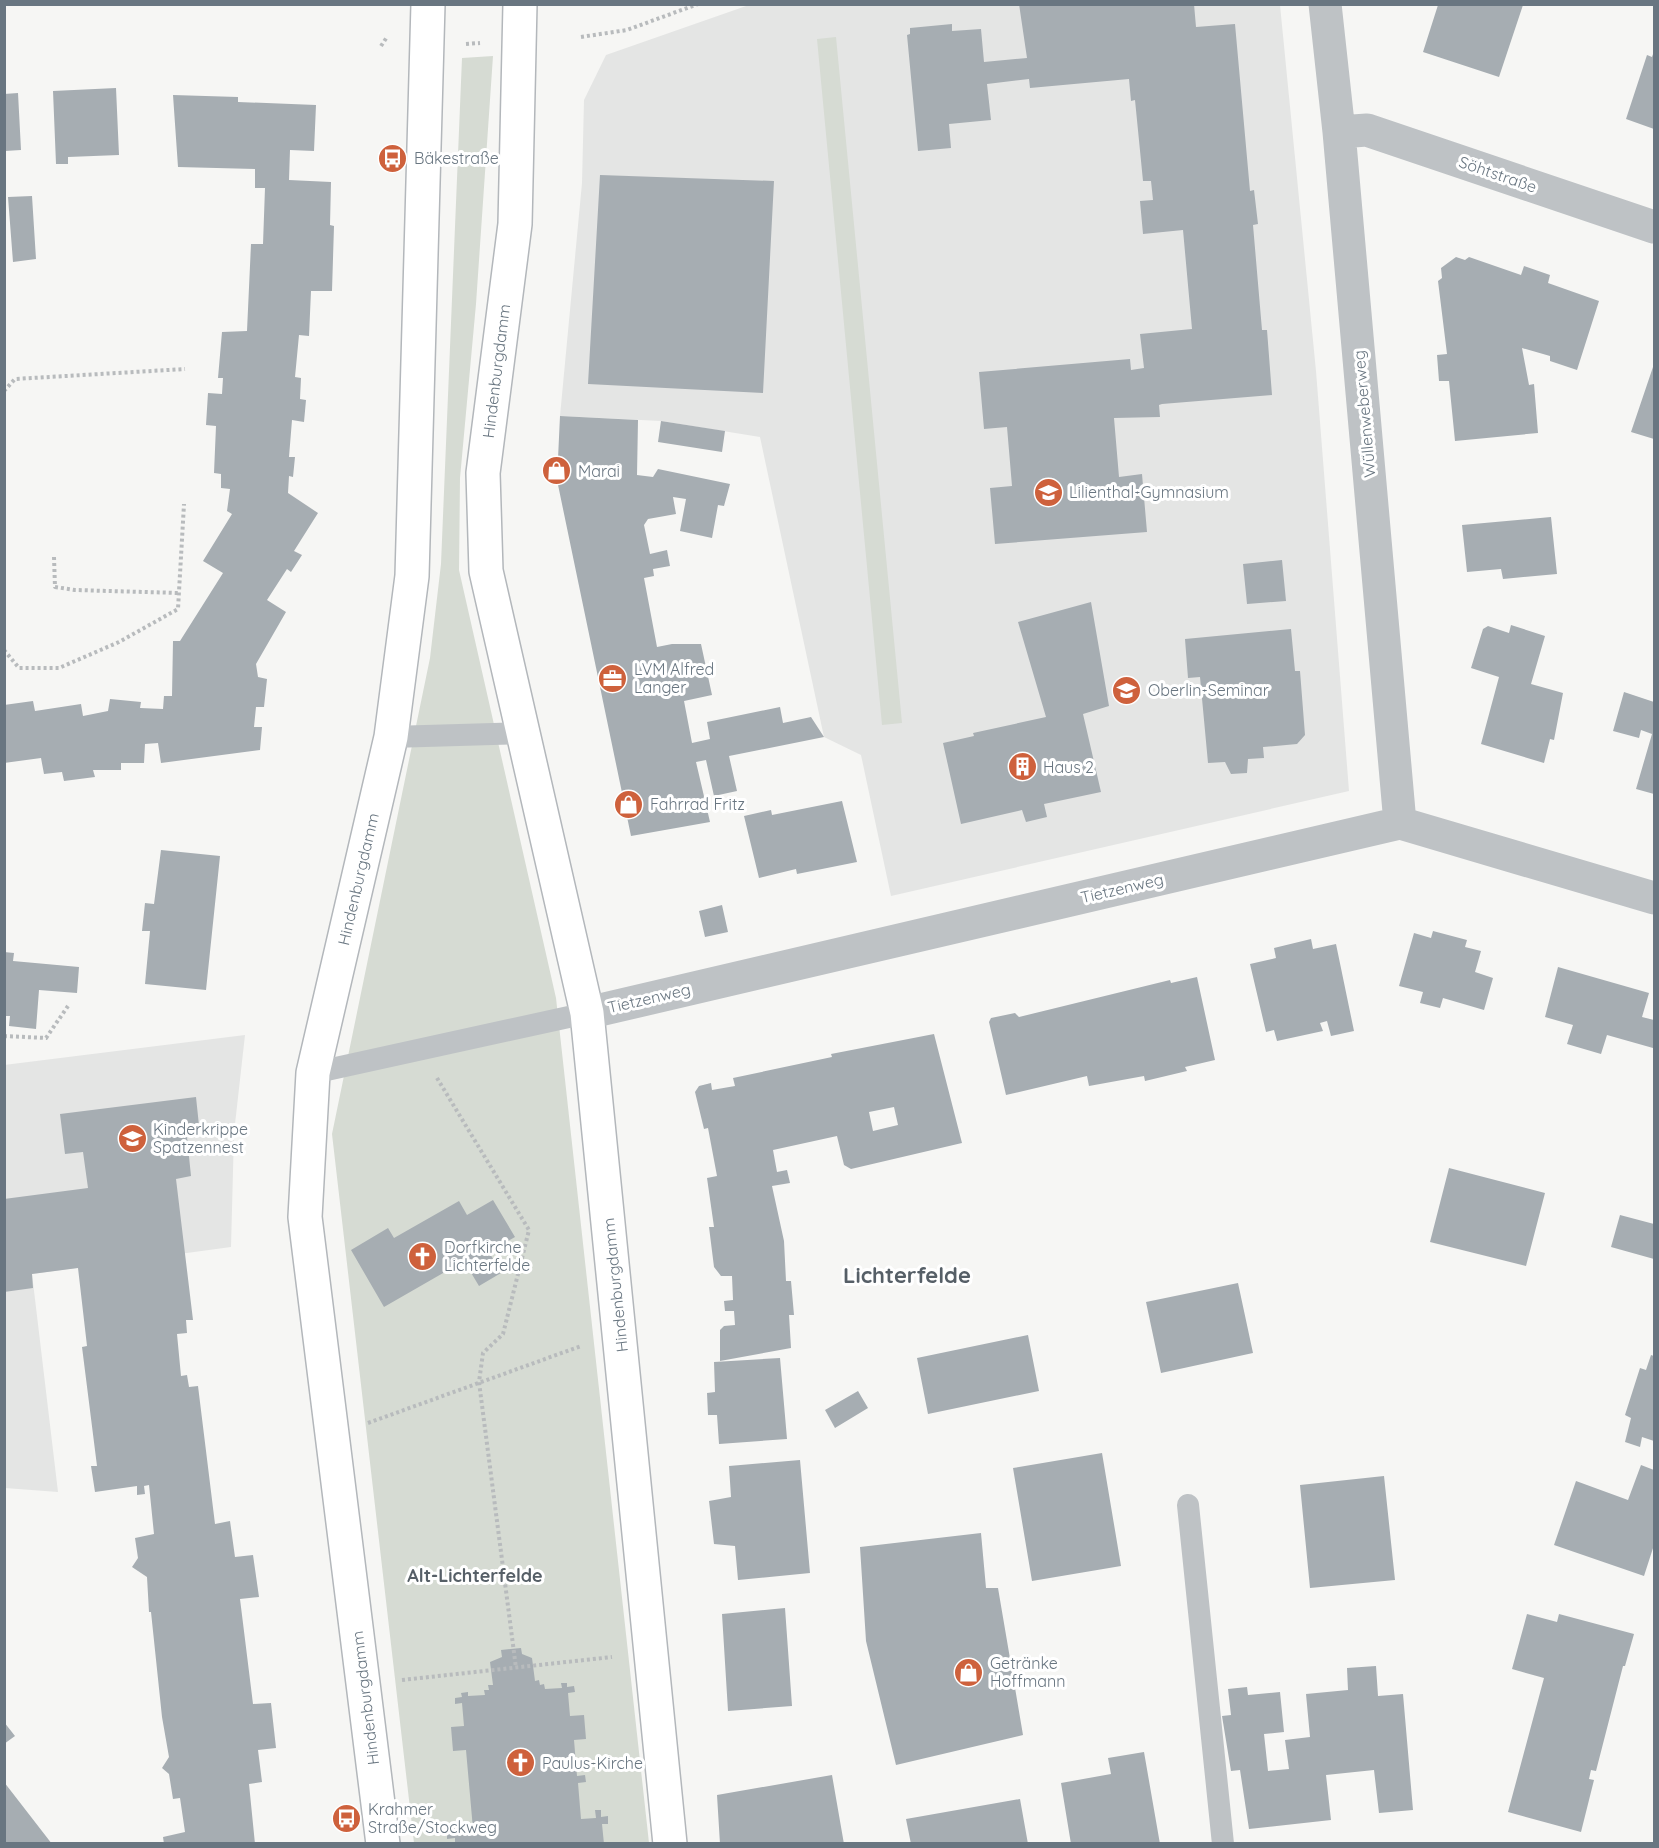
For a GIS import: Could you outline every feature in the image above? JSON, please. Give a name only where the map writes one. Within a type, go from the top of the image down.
[{"type":"main road","name":"Hindenburgdamm","points":[[383,1844],[305,1217],[313,1073],[391,737],[412,576],[428,4]]},
{"type":"main road","name":"Hindenburgdamm","points":[[520,4],[515,224],[483,473],[486,571],[587,1013],[670,1844]]},
{"type":"street","name":"Wüllenweberweg","points":[[1325,4],[1339,132],[1400,823]]},
{"type":"street","name":"Söhtstraße","points":[[1339,132],[1367,130],[1654,226]]},
{"type":"street","name":"Tietzenweg","points":[[587,1013],[1400,823],[1654,898]]},
{"type":"lane","points":[[391,737],[523,733]]},
{"type":"lane","points":[[313,1073],[587,1013]]},
{"type":"lane","points":[[1188,1505],[1223,1844]]},
{"type":"path","points":[[580,37],[627,30],[698,4]]},
{"type":"path","points":[[4,391],[15,380],[185,369]]},
{"type":"path","points":[[4,650],[19,668],[59,668],[119,642],[178,609],[184,504]]},
{"type":"path","points":[[54,557],[55,587],[75,590],[179,593]]},
{"type":"path","points":[[4,1036],[46,1038],[68,1005]]},
{"type":"path","points":[[419,1050],[529,1230],[503,1334],[483,1353],[479,1382],[516,1668]]},
{"type":"path","points":[[333,1435],[620,1331]]},
{"type":"path","points":[[363,1685],[652,1652]]},
{"type":"shaded area","name":"Lilienthal-Gymnasium","points":[[749,5],[1280,5],[1316,371],[1349,791],[891,896],[861,755],[824,737],[760,437],[661,421],[560,416],[582,183],[584,100],[606,55]]},
{"type":"shaded area","points":[[836,37],[902,723],[882,725],[817,39]]},
{"type":"shaded area","points":[[493,56],[476,304],[460,478],[459,570],[556,998],[649,1843],[414,1843],[332,1134],[430,658],[441,564],[462,58]]},
{"type":"shaded area","points":[[245,1035],[234,1133],[231,1247],[32,1274],[58,1492],[5,1488],[4,1065]]},
{"type":"building","points":[[1019,4],[1194,4],[1196,27],[1235,24],[1250,191],[1254,190],[1258,224],[1253,225],[1262,330],[1267,330],[1272,395],[1162,404],[1159,405],[1160,417],[1114,418],[1119,477],[1142,474],[1147,532],[995,544],[990,488],[1012,486],[1007,427],[984,429],[979,372],[1130,359],[1131,370],[1144,368],[1140,334],[1192,329],[1183,230],[1143,234],[1140,201],[1153,200],[1151,181],[1143,181],[1135,100],[1131,101],[1129,79],[1030,88],[1029,79],[987,84],[991,120],[949,124],[951,148],[918,151],[907,35],[910,34],[910,28],[952,24],[952,31],[981,29],[984,62],[1027,58]]},
{"type":"building","points":[[1438,5],[1523,5],[1499,77],[1423,52]]},
{"type":"building","points":[[1654,51],[1654,129],[1626,119],[1647,55],[1652,57]]},
{"type":"building","points":[[116,88],[119,155],[68,157],[68,164],[56,164],[53,91]]},
{"type":"building","points":[[18,93],[21,150],[5,151],[4,94]]},
{"type":"building","points":[[173,95],[238,97],[238,102],[316,105],[314,151],[290,150],[289,180],[331,182],[330,225],[334,226],[332,291],[311,291],[309,336],[299,335],[295,377],[301,378],[300,399],[306,400],[304,422],[292,420],[289,457],[295,457],[293,477],[289,476],[288,493],[318,513],[294,551],[302,555],[291,572],[287,569],[267,600],[286,612],[256,664],[258,677],[267,679],[264,707],[256,707],[254,727],[262,727],[260,750],[161,763],[158,743],[145,744],[144,763],[121,763],[121,770],[93,770],[95,777],[64,781],[62,772],[44,774],[41,758],[4,763],[4,705],[33,701],[35,711],[81,704],[83,716],[108,711],[110,699],[141,702],[140,708],[163,709],[164,696],[172,696],[173,641],[180,641],[223,573],[203,561],[232,514],[227,511],[230,489],[221,488],[221,474],[214,473],[216,426],[206,425],[208,393],[222,394],[223,378],[218,378],[222,332],[247,331],[251,244],[263,244],[265,188],[255,188],[255,169],[178,167]]},
{"type":"building","points":[[600,175],[774,181],[763,393],[588,384]]},
{"type":"building","points":[[32,196],[36,259],[13,262],[8,197]]},
{"type":"building","points":[[1456,257],[1465,260],[1469,257],[1521,275],[1524,266],[1550,275],[1548,283],[1599,301],[1577,370],[1550,361],[1550,356],[1522,348],[1529,385],[1534,384],[1538,433],[1455,441],[1449,381],[1439,381],[1437,355],[1447,354],[1438,281],[1442,278],[1441,268]]},
{"type":"building","points":[[1654,364],[1654,439],[1631,432]]},
{"type":"building","points":[[560,416],[638,420],[637,475],[653,477],[658,469],[730,484],[724,506],[718,505],[712,538],[680,531],[686,499],[673,497],[676,514],[648,519],[644,525],[650,554],[667,550],[670,566],[653,569],[654,576],[644,578],[657,647],[672,644],[701,644],[712,695],[684,701],[692,743],[710,739],[707,722],[780,707],[783,723],[811,717],[824,737],[729,756],[737,791],[714,796],[706,760],[696,762],[710,822],[631,836],[557,480]]},
{"type":"building","points":[[661,421],[725,431],[722,452],[658,442]]},
{"type":"building","points":[[1551,517],[1557,574],[1503,579],[1501,569],[1467,572],[1462,525]]},
{"type":"building","points":[[1282,560],[1286,601],[1247,604],[1243,564]]},
{"type":"building","name":"Haus 2","points":[[1091,602],[1109,706],[1083,714],[1101,792],[1044,804],[1047,817],[1026,822],[1022,810],[961,824],[943,743],[974,736],[973,733],[1046,717],[1018,622]]},
{"type":"building","points":[[1511,625],[1545,636],[1531,684],[1563,693],[1554,740],[1550,739],[1544,763],[1481,744],[1499,677],[1471,668],[1483,629],[1488,626],[1509,633]]},
{"type":"building","points":[[1291,629],[1295,671],[1300,671],[1305,735],[1297,744],[1263,747],[1264,758],[1248,759],[1247,773],[1231,774],[1225,762],[1208,763],[1200,677],[1188,678],[1185,639]]},
{"type":"building","points":[[1624,692],[1654,702],[1654,794],[1636,789],[1652,734],[1641,730],[1639,738],[1613,731]]},
{"type":"building","points":[[842,801],[857,862],[797,874],[796,869],[759,878],[744,816],[771,810],[772,815]]},
{"type":"building","points":[[161,850],[220,856],[206,990],[145,984],[150,931],[142,931],[145,903],[154,904]]},
{"type":"building","points":[[722,905],[728,932],[705,937],[699,911]]},
{"type":"building","points":[[1433,931],[1467,940],[1465,947],[1481,951],[1475,972],[1493,978],[1484,1010],[1443,998],[1440,1008],[1420,1003],[1423,992],[1399,986],[1414,933],[1431,938]]},
{"type":"building","points":[[1311,939],[1313,949],[1336,944],[1354,1031],[1331,1036],[1327,1021],[1320,1023],[1323,1031],[1277,1041],[1274,1030],[1266,1032],[1250,964],[1276,958],[1274,948]]},
{"type":"building","points":[[4,952],[14,953],[13,961],[79,967],[77,993],[39,990],[36,1029],[9,1026],[10,1016],[4,1016]]},
{"type":"building","points":[[1558,967],[1649,993],[1642,1017],[1654,1020],[1653,1048],[1607,1035],[1601,1054],[1567,1044],[1573,1025],[1545,1017]]},
{"type":"building","points":[[1197,977],[1215,1060],[1185,1067],[1187,1071],[1145,1081],[1144,1076],[1089,1086],[1087,1076],[1006,1095],[989,1022],[991,1018],[1015,1013],[1019,1017],[1170,980],[1171,983]]},
{"type":"building","points":[[934,1034],[962,1143],[851,1169],[844,1165],[837,1136],[773,1150],[777,1172],[787,1170],[790,1183],[772,1186],[784,1241],[786,1281],[791,1281],[794,1315],[789,1315],[791,1348],[720,1361],[720,1330],[724,1326],[735,1325],[734,1311],[725,1311],[724,1301],[733,1300],[732,1276],[721,1276],[714,1267],[709,1227],[714,1227],[707,1178],[717,1176],[708,1128],[704,1129],[695,1092],[699,1086],[711,1083],[712,1090],[735,1086],[733,1078],[832,1057],[831,1054]],"holes":[[[894,1107],[898,1125],[873,1131],[869,1112]]]},
{"type":"building","points":[[196,1097],[200,1135],[187,1137],[191,1176],[176,1179],[193,1320],[186,1320],[187,1333],[177,1334],[181,1376],[187,1375],[189,1387],[198,1386],[215,1524],[230,1521],[235,1557],[253,1555],[259,1597],[240,1599],[253,1704],[271,1703],[276,1748],[258,1750],[262,1782],[249,1784],[255,1844],[164,1844],[163,1837],[185,1832],[180,1798],[173,1799],[169,1774],[162,1768],[169,1757],[162,1717],[151,1612],[149,1612],[147,1577],[132,1567],[138,1558],[135,1538],[154,1534],[149,1485],[144,1486],[145,1494],[137,1495],[137,1486],[95,1492],[91,1466],[97,1466],[82,1347],[87,1346],[78,1268],[32,1274],[33,1288],[4,1292],[4,1199],[88,1188],[83,1152],[65,1154],[60,1114]]},
{"type":"building","points":[[1449,1168],[1545,1193],[1526,1266],[1430,1242]]},
{"type":"building","name":"Dorfkirche Lichterfelde","points":[[493,1200],[515,1237],[489,1252],[501,1273],[479,1286],[464,1261],[384,1307],[351,1250],[388,1228],[394,1238],[459,1201],[467,1215]]},
{"type":"building","points":[[1620,1215],[1654,1224],[1654,1259],[1611,1247]]},
{"type":"building","points":[[1238,1283],[1253,1353],[1161,1373],[1146,1302]]},
{"type":"building","points":[[1028,1335],[1039,1391],[928,1414],[917,1358]]},
{"type":"building","points":[[1651,1355],[1654,1356],[1654,1441],[1642,1437],[1640,1447],[1625,1442],[1631,1418],[1625,1415],[1640,1368],[1646,1370]]},
{"type":"building","points":[[780,1358],[787,1439],[719,1444],[717,1415],[708,1415],[707,1393],[715,1392],[714,1362]]},
{"type":"building","points":[[858,1391],[868,1408],[835,1428],[825,1410]]},
{"type":"building","points":[[1102,1453],[1121,1566],[1032,1581],[1013,1468]]},
{"type":"building","points":[[800,1460],[810,1573],[738,1580],[735,1546],[714,1544],[709,1501],[731,1497],[729,1466]]},
{"type":"building","points":[[1641,1465],[1654,1470],[1654,1545],[1644,1576],[1554,1545],[1576,1481],[1628,1500]]},
{"type":"building","points":[[1384,1476],[1395,1580],[1310,1588],[1300,1485]]},
{"type":"building","points":[[981,1533],[986,1588],[998,1588],[1023,1735],[896,1765],[866,1641],[860,1547]]},
{"type":"building","points":[[785,1608],[792,1706],[728,1711],[722,1614]]},
{"type":"building","points":[[1527,1614],[1557,1622],[1559,1614],[1634,1634],[1625,1666],[1623,1666],[1596,1771],[1591,1770],[1589,1779],[1594,1780],[1581,1832],[1508,1812],[1544,1678],[1512,1669]]},
{"type":"building","name":"Paulus-Kirche","points":[[521,1648],[522,1654],[532,1658],[535,1681],[539,1680],[540,1685],[544,1684],[545,1689],[562,1688],[561,1683],[567,1683],[567,1687],[574,1686],[575,1692],[568,1693],[570,1716],[584,1715],[586,1739],[574,1740],[577,1776],[585,1775],[586,1782],[578,1783],[581,1819],[596,1818],[595,1810],[601,1810],[601,1817],[608,1816],[608,1824],[602,1824],[604,1844],[455,1844],[455,1838],[447,1839],[447,1832],[454,1831],[453,1823],[461,1822],[462,1830],[473,1829],[466,1750],[453,1751],[451,1727],[464,1726],[462,1703],[455,1704],[455,1698],[462,1697],[461,1693],[468,1692],[468,1696],[485,1695],[484,1690],[489,1690],[488,1685],[493,1685],[490,1662],[502,1657],[501,1650]]},
{"type":"building","points":[[1376,1666],[1378,1696],[1403,1694],[1413,1810],[1379,1813],[1374,1770],[1326,1775],[1331,1820],[1249,1829],[1240,1770],[1231,1771],[1222,1716],[1231,1715],[1228,1689],[1247,1687],[1248,1695],[1280,1692],[1284,1732],[1264,1734],[1268,1771],[1289,1769],[1285,1740],[1310,1737],[1306,1694],[1348,1690],[1347,1668]]},
{"type":"building","points":[[4,1722],[15,1736],[4,1744]]},
{"type":"building","points":[[1144,1752],[1160,1844],[1071,1844],[1061,1783],[1111,1774],[1108,1758]]},
{"type":"building","points":[[832,1775],[844,1844],[720,1844],[717,1795]]},
{"type":"building","points":[[4,1782],[52,1844],[4,1844]]},
{"type":"building","points":[[1020,1799],[1028,1844],[911,1844],[906,1819]]},
{"type":"place","name":"Bäkestraße","points":[[393,158]]},
{"type":"place","name":"Marai","points":[[557,471]]},
{"type":"place","name":"Lilienthal-Gymnasium","points":[[1048,492]]},
{"type":"place","name":"LVM Alfred Langer","points":[[613,678]]},
{"type":"place","name":"Oberlin-Seminar","points":[[1127,690]]},
{"type":"place","name":"Haus 2","points":[[1022,767]]},
{"type":"place","name":"Fahrrad Fritz","points":[[629,804]]},
{"type":"place","name":"Kinderkrippe Spatzennest","points":[[132,1138]]},
{"type":"place","name":"Dorfkirche Lichterfelde","points":[[423,1256]]},
{"type":"place","name":"Getränke Hoffmann","points":[[969,1672]]},
{"type":"place","name":"Paulus-Kirche","points":[[521,1763]]},
{"type":"place","name":"Krahmer Straße/Stockweg","points":[[347,1818]]},
{"type":"district","name":"Lichterfelde","points":[[907,1275]]},
{"type":"district","name":"Alt-Lichterfelde","points":[[475,1576]]}]
